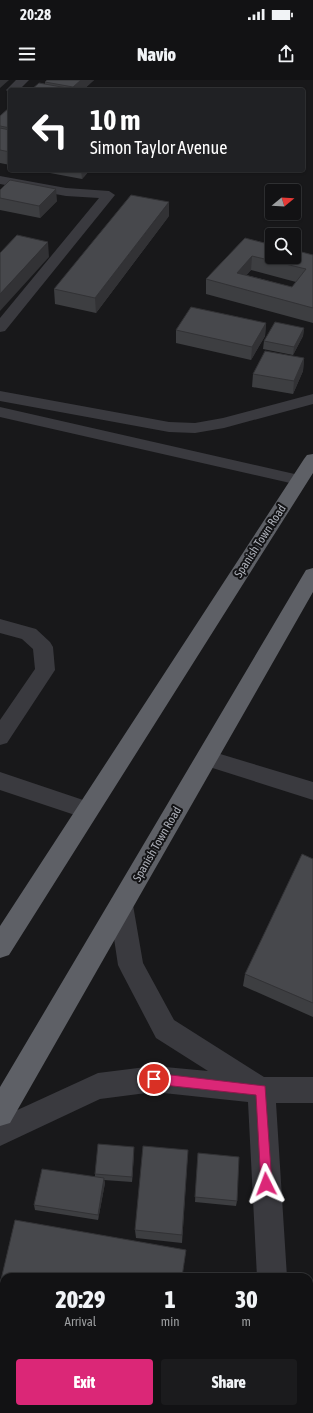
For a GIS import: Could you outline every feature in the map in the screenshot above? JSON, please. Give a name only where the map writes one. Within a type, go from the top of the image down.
[{"type":"highway","name":"Spanish Town Road","points":[[0,947],[87,810],[306,478],[313,459]]},
{"type":"highway","name":"Spanish Town Road","points":[[0,1113],[313,575]]},
{"type":"street","points":[[121,905],[131,965],[165,1030],[261,1090]]},
{"type":"street","points":[[0,1132],[98,1086],[154,1079],[261,1090],[313,1090]]},
{"type":"street","points":[[261,1090],[272,1273]]},
{"type":"lane","points":[[14,88],[23,80]]},
{"type":"lane","points":[[0,180],[66,192],[109,195],[0,328]]},
{"type":"lane","points":[[0,396],[169,427],[195,428],[224,423],[313,399]]},
{"type":"lane","points":[[0,412],[306,478]]},
{"type":"lane","points":[[0,626],[29,634],[43,647],[45,670],[0,737]]},
{"type":"lane","points":[[207,758],[313,791]]},
{"type":"lane","points":[[0,781],[87,810]]},
{"type":"building","points":[[47,80],[81,80],[73,87],[45,82]]},
{"type":"building","points":[[39,83],[67,88],[33,88]]},
{"type":"building","points":[[8,109],[8,128],[0,126],[0,116]]},
{"type":"building","points":[[0,128],[8,130],[8,152],[0,150]]},
{"type":"building","points":[[10,180],[56,189],[39,206],[0,198],[0,190]]},
{"type":"building","points":[[131,195],[169,202],[95,298],[54,289]]},
{"type":"building","points":[[17,235],[48,242],[0,294],[0,253]]},
{"type":"building","points":[[245,238],[265,243],[265,259],[252,256],[237,273],[292,287],[306,269],[285,264],[301,264],[301,252],[313,255],[313,308],[206,279]]},
{"type":"building","points":[[191,307],[266,323],[252,347],[176,330]]},
{"type":"building","points":[[275,322],[304,328],[294,347],[264,341]]},
{"type":"building","points":[[265,351],[304,358],[294,381],[253,374]]},
{"type":"building","points":[[302,854],[313,859],[313,1003],[245,974]]},
{"type":"building","points":[[98,1144],[134,1147],[132,1177],[95,1174]]},
{"type":"building","points":[[143,1146],[188,1150],[182,1235],[135,1230]]},
{"type":"building","points":[[198,1153],[239,1157],[237,1201],[195,1197]]},
{"type":"building","points":[[42,1169],[104,1178],[98,1215],[34,1205]]},
{"type":"building","points":[[15,1220],[186,1250],[183,1273],[3,1273]]},
{"type":"route","points":[[154,1079],[261,1090],[266,1184]]}]
